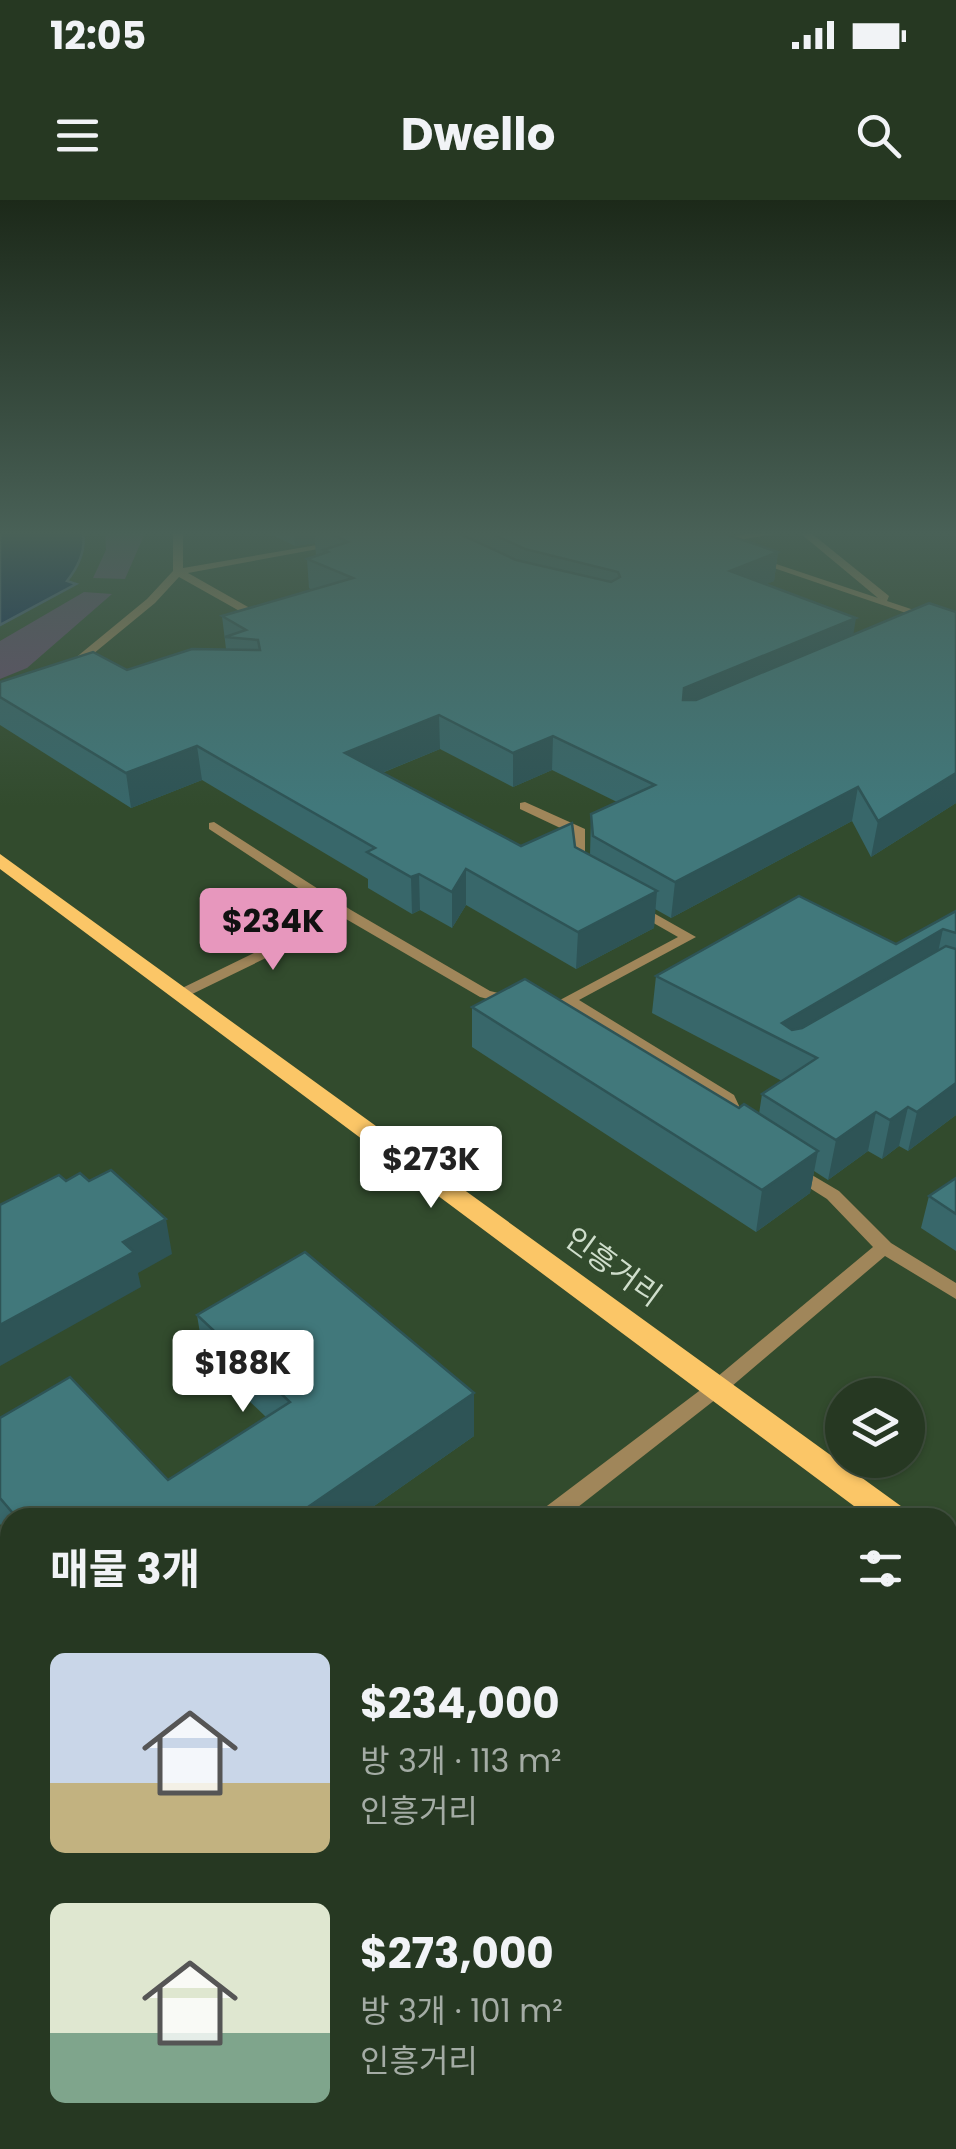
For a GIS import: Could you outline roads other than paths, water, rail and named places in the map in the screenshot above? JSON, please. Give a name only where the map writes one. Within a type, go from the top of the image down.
[{"type":"main road","name":"인흥거리","points":[[0,860],[881,1508]]},
{"type":"street","points":[[53,678],[124,624]]},
{"type":"street","points":[[919,628],[928,624]]},
{"type":"street","points":[[68,669],[84,670]]},
{"type":"street","points":[[526,806],[580,832],[580,876],[689,937],[553,1003]]},
{"type":"street","points":[[214,826],[346,913],[485,994],[553,1003],[728,1099],[744,1138]]},
{"type":"street","points":[[181,994],[346,913]]},
{"type":"street","points":[[774,1157],[833,1195],[884,1247],[956,1292]]},
{"type":"street","points":[[560,1508],[718,1386],[884,1247]]}]
